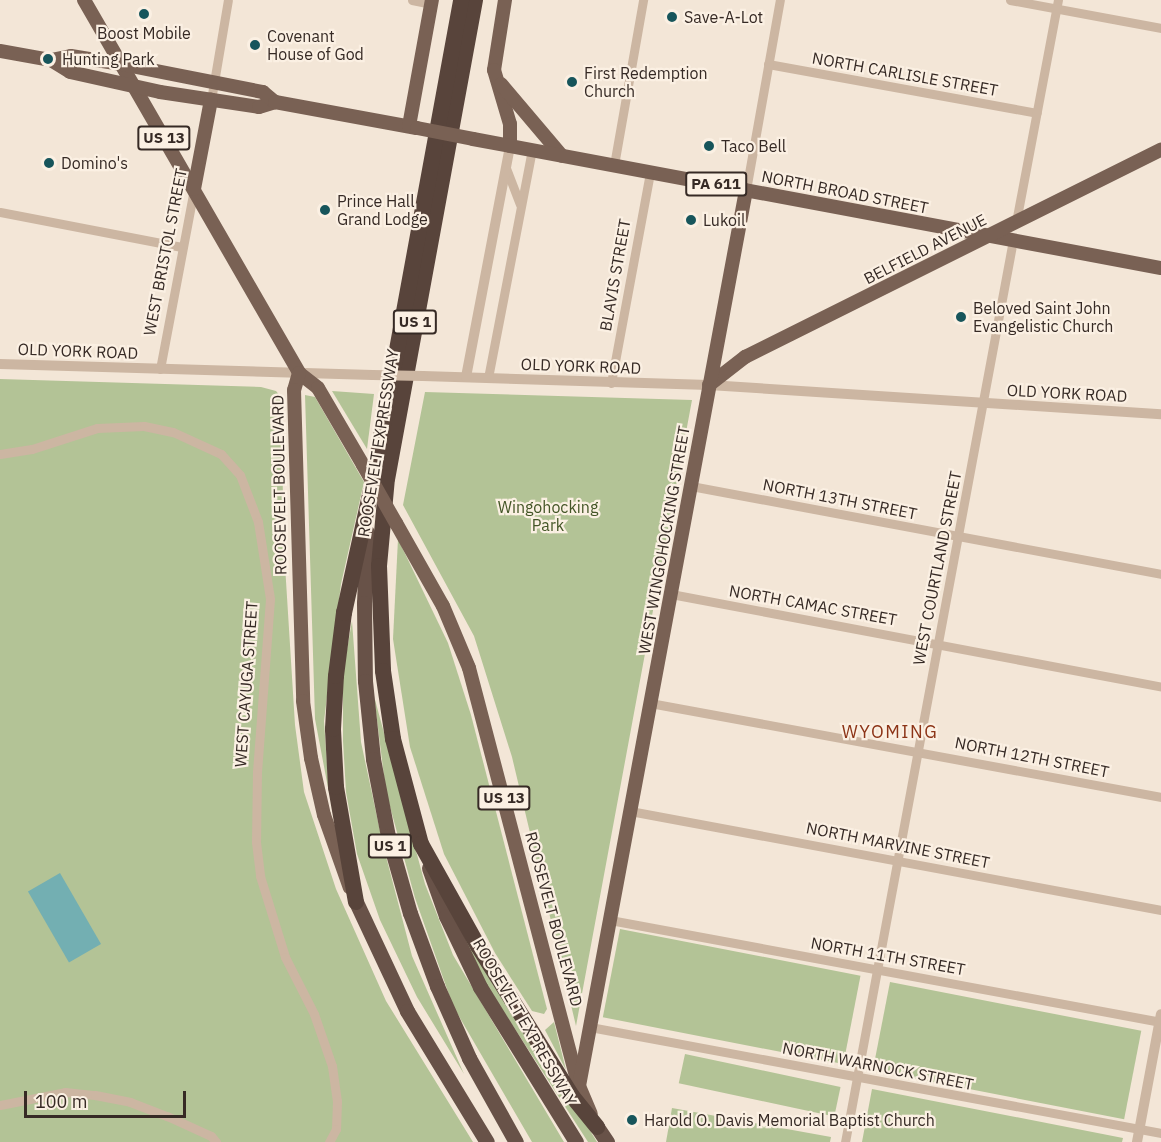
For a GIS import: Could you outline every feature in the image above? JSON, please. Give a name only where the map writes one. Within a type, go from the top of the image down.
[{"type":"highway","name":"ROOSEVELT EXPRESSWAY","points":[[461,0],[372,486],[364,594],[365,681],[373,759],[388,836],[410,913],[437,986],[469,1058],[516,1142]]},
{"type":"highway","name":"ROOSEVELT EXPRESSWAY","points":[[475,0],[392,448],[380,546],[380,635],[393,739],[421,844],[462,952],[500,1021],[576,1142]]},
{"type":"highway","name":"US 1","points":[[356,902],[336,788],[334,702],[344,613],[372,486]]},
{"type":"highway","name":"US 1","points":[[421,844],[528,1026],[572,1096],[597,1127]]},
{"type":"highway","name":"ROOSEVELT BOULEVARD","points":[[356,902],[407,1011],[487,1142]]},
{"type":"highway","points":[[467,1109],[496,1142]]},
{"type":"highway","name":"ROOSEVELT BOULEVARD","points":[[597,1127],[607,1142]]},
{"type":"main road","name":"US 13","points":[[84,0],[299,372]]},
{"type":"main road","points":[[505,0],[494,70],[510,124],[510,146]]},
{"type":"main road","points":[[412,127],[431,2]]},
{"type":"main road","name":"NORTH BROAD STREET","points":[[0,51],[51,60],[71,56],[121,64],[213,84],[263,92],[275,102]]},
{"type":"main road","name":"NORTH BROAD STREET","points":[[51,60],[70,72],[134,86],[259,107],[275,102],[1161,268]]},
{"type":"main road","points":[[494,70],[505,90],[562,156]]},
{"type":"main road","name":"WEST BRISTOL STREET","points":[[194,189],[211,100]]},
{"type":"main road","name":"BELFIELD AVENUE","points":[[709,385],[745,357],[1161,150]]},
{"type":"main road","name":"WEST WINGOHOCKING STREET","points":[[579,1086],[746,190]]},
{"type":"main road","name":"ROOSEVELT BOULEVARD","points":[[356,902],[342,872],[324,815],[311,758],[304,710],[294,390],[299,372],[318,388],[363,465],[443,606],[469,668],[579,1086],[597,1127]]},
{"type":"street","name":"WEST BRISTOL STREET","points":[[211,100],[228,0]]},
{"type":"street","points":[[412,0],[431,2]]},
{"type":"street","points":[[614,165],[644,0]]},
{"type":"street","name":"WEST WINGOHOCKING STREET","points":[[746,190],[780,0]]},
{"type":"street","points":[[1010,0],[1057,4],[1161,28]]},
{"type":"street","name":"WEST COURTLAND STREET","points":[[845,1142],[1057,4]]},
{"type":"street","name":"NORTH CARLISLE STREET","points":[[768,64],[1037,113]]},
{"type":"street","points":[[466,377],[510,146]]},
{"type":"street","points":[[488,378],[532,150]]},
{"type":"street","points":[[507,168],[521,207]]},
{"type":"street","name":"BLAVIS STREET","points":[[611,382],[650,172]]},
{"type":"street","name":"WEST BRISTOL STREET","points":[[160,369],[194,189]]},
{"type":"street","points":[[0,212],[182,247]]},
{"type":"street","name":"OLD YORK ROAD","points":[[0,364],[709,385],[1161,414]]},
{"type":"street","name":"WEST CAYUGA STREET","points":[[0,454],[33,449],[97,428],[144,426],[173,432],[221,454],[240,475],[258,522],[270,598],[256,772],[256,842],[260,876],[285,957],[314,1014],[332,1066],[337,1101],[336,1129],[329,1142]]},
{"type":"street","name":"NORTH 13TH STREET","points":[[691,486],[1161,574]]},
{"type":"street","name":"NORTH CAMAC STREET","points":[[671,594],[1161,687]]},
{"type":"street","name":"NORTH 12TH STREET","points":[[650,703],[1161,797]]},
{"type":"street","name":"NORTH MARVINE STREET","points":[[630,811],[1161,910]]},
{"type":"street","name":"NORTH 11TH STREET","points":[[610,920],[1161,1019]]},
{"type":"street","points":[[1137,1142],[1161,1019]]},
{"type":"street","name":"NORTH WARNOCK STREET","points":[[590,1027],[1161,1134]]},
{"type":"street","points":[[0,1105],[65,1092],[95,1095],[130,1102],[167,1116],[211,1136],[216,1142]]},
{"type":"green space","points":[[0,379],[261,387],[276,391],[281,397],[284,549],[295,725],[304,792],[336,889],[386,1001],[473,1142],[0,1142]]},
{"type":"green space","points":[[332,391],[374,394],[367,449]]},
{"type":"green space","name":"Wingohocking Park","points":[[425,392],[692,400],[576,1026],[512,757],[474,636],[403,505]]},
{"type":"green space","points":[[305,395],[315,397],[364,482],[341,584],[324,721],[329,793],[315,719]]},
{"type":"green space","points":[[398,539],[448,643],[471,715],[547,1009],[544,1014],[532,1011],[495,953],[444,854],[410,747],[393,639]]},
{"type":"green space","points":[[352,621],[361,742],[383,845],[412,956],[464,1074],[417,997],[380,920],[357,854],[346,792],[343,741],[343,673]]},
{"type":"green space","points":[[374,696],[425,884],[453,955],[564,1142],[532,1142],[453,1006],[415,898],[386,792]]},
{"type":"green space","points":[[445,894],[597,1142],[588,1142],[482,978]]},
{"type":"green space","points":[[620,929],[860,976],[843,1064],[603,1017]]},
{"type":"green space","points":[[890,982],[1141,1031],[1124,1119],[873,1070]]},
{"type":"green space","points":[[554,1022],[566,1070],[545,1030]]},
{"type":"green space","points":[[685,1054],[841,1087],[834,1116],[679,1083]]},
{"type":"green space","points":[[872,1089],[1123,1138],[1122,1142],[862,1142]]},
{"type":"green space","points":[[672,1108],[831,1137],[830,1142],[666,1142]]},
{"type":"water","points":[[60,873],[101,944],[69,963],[28,892]]},
{"type":"place","name":"Boost Mobile","points":[[144,14]]},
{"type":"place","name":"Save-A-Lot","points":[[672,17]]},
{"type":"place","name":"Covenant House of God","points":[[255,45]]},
{"type":"place","name":"Hunting Park","points":[[48,59]]},
{"type":"place","name":"First Redemption Church","points":[[572,82]]},
{"type":"place","name":"Taco Bell","points":[[709,146]]},
{"type":"place","name":"Domino's","points":[[49,163]]},
{"type":"place","name":"Prince Hall Grand Lodge","points":[[325,210]]},
{"type":"place","name":"Lukoil","points":[[691,220]]},
{"type":"place","name":"Beloved Saint John Evangelistic Church","points":[[961,317]]},
{"type":"place","name":"Harold O. Davis Memorial Baptist Church","points":[[632,1120]]},
{"type":"district","name":"WYOMING","points":[[890,732]]}]
